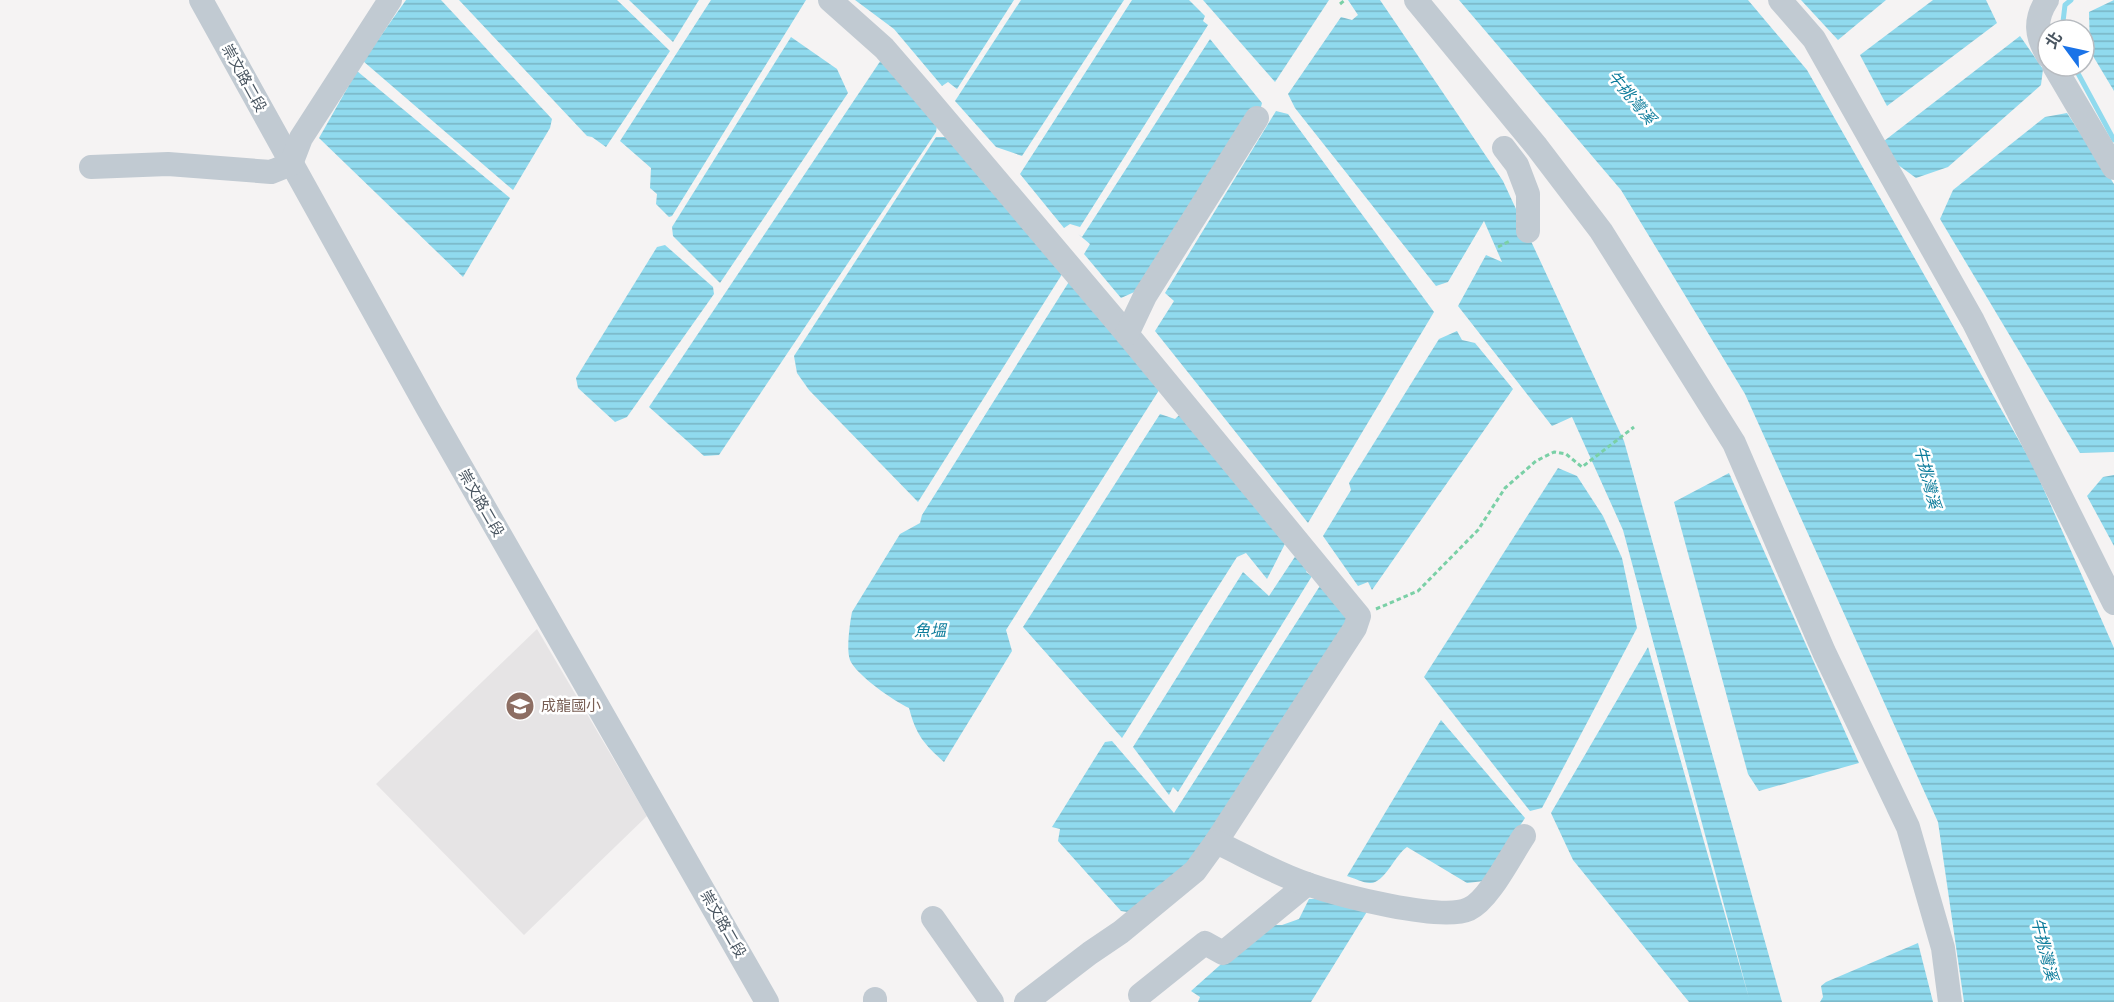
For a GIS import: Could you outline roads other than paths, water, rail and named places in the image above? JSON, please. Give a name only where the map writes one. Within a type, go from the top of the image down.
[{"type":"street","name":"崇文路二段","points":[[201,0],[428,409],[767,1002]]},
{"type":"street","points":[[91,167],[168,164],[270,172],[291,164],[301,138],[390,0]]},
{"type":"street","points":[[830,0],[884,48],[1127,334],[1359,616],[1355,628],[1195,871],[1121,932],[1026,1002]]},
{"type":"street","points":[[1416,0],[1537,147],[1601,231],[1734,442],[1824,652],[1908,827],[1943,948],[1950,1002]]},
{"type":"street","points":[[1780,0],[1814,39],[1973,321],[2114,603]]},
{"type":"street","points":[[2038,18],[2047,0]]},
{"type":"street","points":[[2061,78],[2114,168]]},
{"type":"street","points":[[1127,334],[1145,296],[1257,118]]},
{"type":"street","points":[[1528,231],[1528,194],[1510,156],[1537,147]]},
{"type":"street","points":[[1216,842],[1307,884],[1378,903],[1439,913],[1469,909],[1484,898],[1524,836]]},
{"type":"street","points":[[1140,995],[1205,943],[1223,953],[1307,884]]},
{"type":"street","points":[[933,918],[992,1002]]},
{"type":"water","points":[[406,0],[441,0],[552,119],[550,128],[513,190],[363,61]]},
{"type":"water","points":[[459,0],[617,0],[670,51],[606,147],[587,136]]},
{"type":"water","points":[[629,0],[699,0],[673,42]]},
{"type":"water","points":[[711,0],[806,0],[672,216],[669,217],[656,204],[657,194],[650,188],[651,168],[620,141]]},
{"type":"water","points":[[855,0],[1014,0],[957,89],[948,82],[942,86],[894,29]]},
{"type":"water","points":[[1021,0],[1124,0],[1022,156],[996,147],[955,101]]},
{"type":"water","points":[[1132,0],[1189,0],[1205,16],[1203,21],[1208,25],[1080,227],[1070,224],[1064,228],[1020,174]]},
{"type":"water","points":[[1203,0],[1329,0],[1275,82]]},
{"type":"water","points":[[1348,0],[1380,0],[1503,181],[1624,441],[1782,1002],[1689,1002],[1573,860],[1551,813],[1648,647],[1749,998],[1623,530],[1572,417],[1552,426],[1458,306],[1486,255],[1502,262],[1484,221],[1448,282],[1436,286],[1295,108],[1288,94],[1341,17],[1352,20],[1358,15]]},
{"type":"water","name":"牛挑灣溪","points":[[1459,0],[1748,0],[1807,70],[2033,465],[2114,648],[2114,1002],[1964,1002],[1938,822],[1745,394],[1621,190]]},
{"type":"water","points":[[1801,0],[1886,0],[1838,40]]},
{"type":"water","points":[[1933,0],[1986,0],[1997,23],[1887,106],[1860,55]]},
{"type":"water","points":[[2114,0],[2114,91],[2096,61],[2096,18],[2089,18],[2089,12]]},
{"type":"water","points":[[2020,36],[2036,59],[2036,78],[2042,78],[2041,85],[1948,167],[1916,178],[1875,148]]},
{"type":"water","points":[[791,37],[837,69],[848,93],[720,283],[673,236],[672,227]]},
{"type":"water","points":[[1210,39],[1262,103],[1260,111],[1150,285],[1121,298],[1084,254],[1090,244],[1078,234],[1082,237]]},
{"type":"water","points":[[883,57],[937,126],[936,132],[719,455],[704,456],[649,407]]},
{"type":"water","points":[[357,71],[510,198],[463,277],[319,138]]},
{"type":"water","points":[[1276,111],[1288,114],[1434,312],[1308,523],[1155,331],[1174,301],[1165,293]]},
{"type":"water","points":[[2067,113],[2114,184],[2114,452],[2080,453],[1940,219],[1953,190],[2045,117]]},
{"type":"water","points":[[936,137],[954,137],[1066,268],[918,502],[809,390],[797,373],[794,356]]},
{"type":"water","points":[[665,245],[713,287],[714,294],[627,417],[615,422],[578,388],[576,378],[657,247]]},
{"type":"water","name":"魚塭","points":[[1072,277],[1163,384],[1006,630],[1012,651],[944,762],[922,738],[909,708],[876,687],[860,673],[850,660],[848,650],[852,612],[900,534],[920,523],[922,515]]},
{"type":"water","points":[[1457,331],[1462,340],[1475,343],[1513,389],[1372,590],[1368,582],[1358,586],[1323,536],[1351,490],[1349,483],[1439,339]]},
{"type":"water","points":[[1187,408],[1290,534],[1267,579],[1246,553],[1237,557],[1122,738],[1023,627],[1160,414],[1175,419]]},
{"type":"water","points":[[1558,468],[1577,476],[1603,516],[1622,558],[1637,628],[1542,808],[1530,811],[1424,677]]},
{"type":"water","points":[[1729,473],[1859,763],[1759,791],[1748,774],[1674,502]]},
{"type":"water","points":[[2114,475],[2114,546],[2087,496],[2103,477]]},
{"type":"water","points":[[1300,549],[1314,562],[1306,572],[1312,576],[1178,792],[1173,787],[1169,795],[1133,747],[1243,572],[1269,596]]},
{"type":"water","points":[[1325,578],[1359,614],[1199,860],[1134,913],[1121,911],[1058,841],[1060,829],[1052,827],[1105,742],[1112,741],[1174,813]]},
{"type":"water","points":[[1441,720],[1525,818],[1484,881],[1467,883],[1407,847],[1385,874],[1375,882],[1364,882],[1347,876]]},
{"type":"water","points":[[1309,899],[1320,899],[1368,910],[1311,1002],[1198,1002],[1200,997],[1191,991],[1265,925],[1282,925],[1299,919]]},
{"type":"water","points":[[1918,943],[1933,1002],[1820,1002],[1823,997],[1821,986],[1826,982]]},
{"type":"waterway","points":[[2063,18],[2065,5],[2071,0]]},
{"type":"waterway","points":[[2080,78],[2114,140]]},
{"type":"place","name":"成龍國小","points":[[520,706]]}]
